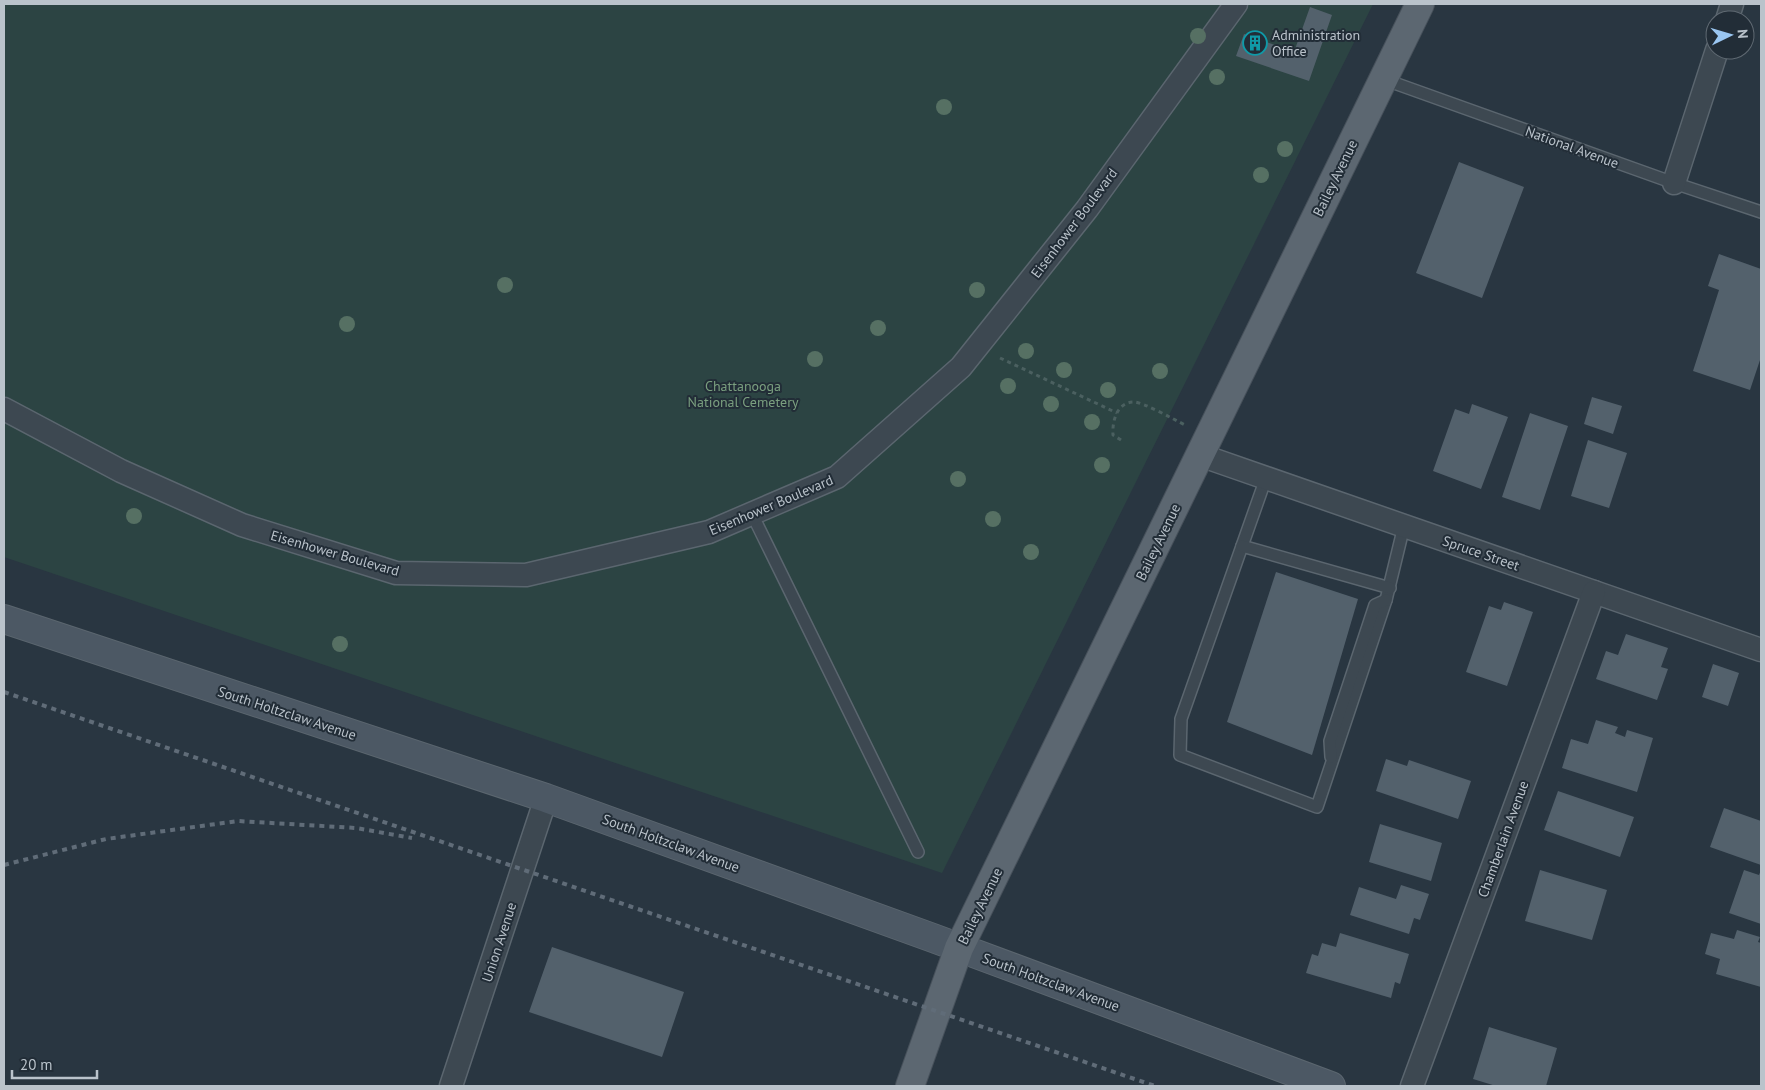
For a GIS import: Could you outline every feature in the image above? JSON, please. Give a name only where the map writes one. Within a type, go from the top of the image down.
[{"type":"main road","name":"Bailey Avenue","points":[[910,1086],[959,948],[1420,4]]},
{"type":"main road","name":"South Holtzclaw Avenue","points":[[4,619],[546,798],[1331,1086]]},
{"type":"street","name":"Eisenhower Boulevard","points":[[4,409],[121,471],[242,525],[396,573],[526,575],[710,532],[837,477],[961,367],[1087,209],[1236,4]]},
{"type":"street","points":[[1674,183],[1714,60]]},
{"type":"street","name":"Spruce Street","points":[[1204,446],[1266,478],[1761,650]]},
{"type":"street","name":"Chamberlain Avenue","points":[[1412,1086],[1594,592]]},
{"type":"street","name":"Union Avenue","points":[[451,1086],[546,798]]},
{"type":"lane","name":"National Avenue","points":[[1383,79],[1674,183],[1761,212]]},
{"type":"lane","points":[[1266,478],[1181,719],[1180,755],[1317,806],[1390,588],[1404,526]]},
{"type":"lane","points":[[752,514],[918,852]]},
{"type":"lane","points":[[1242,546],[1390,588]]},
{"type":"path","points":[[977,347],[1117,413]]},
{"type":"path","points":[[1121,440],[1114,435],[1113,425],[1117,413],[1125,404],[1135,401],[1204,446]]},
{"type":"green space","name":"Chattanooga National Cemetery","points":[[4,4],[1373,4],[942,873],[4,557]]},
{"type":"building","name":"Administration Office","points":[[1310,7],[1332,15],[1309,81],[1236,56],[1244,34],[1294,52]]},
{"type":"building","points":[[1459,162],[1524,187],[1482,298],[1416,273]]},
{"type":"building","points":[[1719,254],[1761,269],[1761,357],[1750,390],[1693,371],[1719,290],[1708,286]]},
{"type":"building","points":[[1592,397],[1622,406],[1613,434],[1584,424]]},
{"type":"building","points":[[1472,404],[1508,417],[1481,489],[1433,471],[1455,409],[1469,414]]},
{"type":"building","points":[[1530,413],[1568,426],[1540,510],[1502,497]]},
{"type":"building","points":[[1588,440],[1627,453],[1609,508],[1571,496]]},
{"type":"building","points":[[1276,572],[1358,599],[1312,755],[1227,722]]},
{"type":"building","points":[[1504,602],[1533,612],[1507,686],[1466,672],[1489,606],[1501,610]]},
{"type":"building","points":[[1626,634],[1668,648],[1661,667],[1668,669],[1657,700],[1596,679],[1606,651],[1618,655]]},
{"type":"building","points":[[1713,664],[1739,673],[1728,706],[1702,697]]},
{"type":"building","points":[[1596,720],[1618,727],[1615,733],[1625,737],[1627,730],[1653,738],[1637,792],[1562,768],[1571,739],[1588,744]]},
{"type":"building","points":[[1386,759],[1407,766],[1409,760],[1471,781],[1458,819],[1376,791]]},
{"type":"building","points":[[1558,791],[1634,817],[1620,857],[1544,830]]},
{"type":"building","points":[[1724,808],[1761,821],[1761,865],[1710,847]]},
{"type":"building","points":[[1380,824],[1442,843],[1431,881],[1369,862]]},
{"type":"building","points":[[1540,870],[1607,890],[1592,940],[1525,921]]},
{"type":"building","points":[[1744,870],[1759,875],[1761,870],[1761,924],[1729,913]]},
{"type":"building","points":[[1401,885],[1429,894],[1420,920],[1414,918],[1409,934],[1350,915],[1359,887],[1396,899]]},
{"type":"building","points":[[1737,930],[1760,937],[1758,942],[1761,943],[1761,987],[1716,974],[1720,959],[1705,954],[1711,933],[1734,939]]},
{"type":"building","points":[[1340,933],[1409,954],[1400,984],[1395,982],[1391,998],[1306,973],[1312,954],[1318,956],[1322,943],[1336,947]]},
{"type":"building","points":[[552,947],[684,992],[662,1057],[529,1012]]},
{"type":"building","points":[[1489,1027],[1557,1048],[1546,1086],[1496,1086],[1473,1079]]},
{"type":"railway","points":[[4,692],[1155,1086]]},
{"type":"railway","points":[[4,865],[106,839],[238,821],[356,828],[412,838]]},
{"type":"place","name":"Administration Office","points":[[1255,43]]}]
